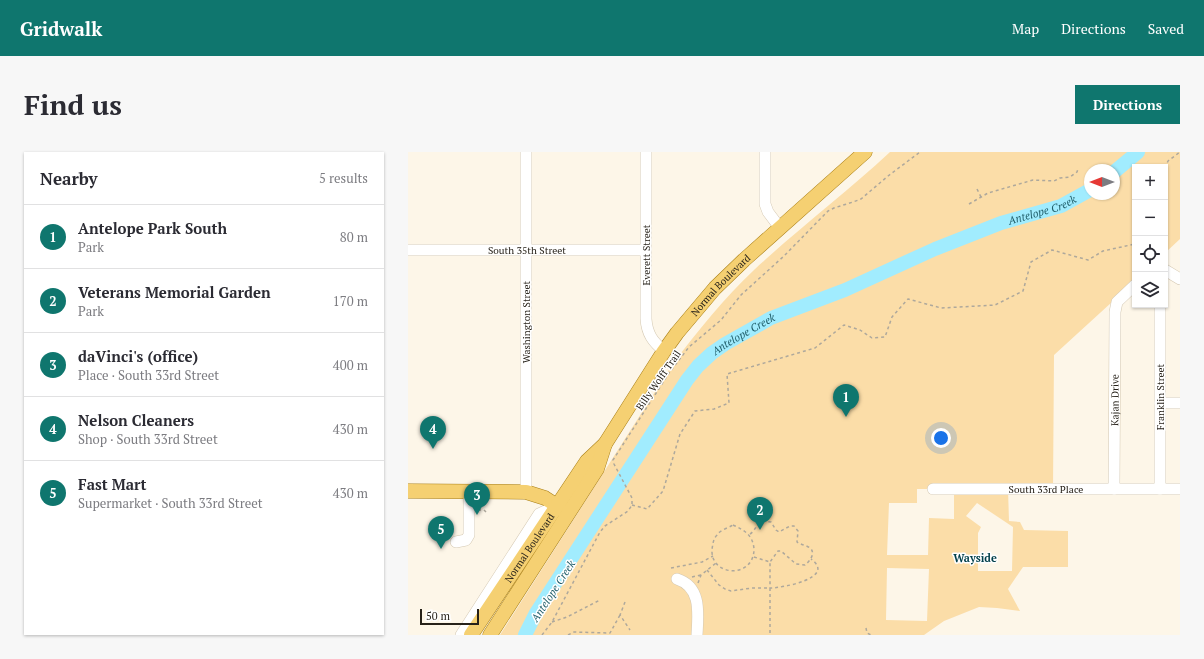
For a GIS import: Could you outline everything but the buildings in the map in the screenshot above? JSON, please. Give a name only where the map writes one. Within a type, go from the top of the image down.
[{"type":"main road","name":"Normal Boulevard","points":[[491,635],[565,506],[587,461],[605,444],[677,333],[715,288],[865,152]]},
{"type":"main road","points":[[408,491],[526,492],[531,488],[540,488],[552,491],[565,506]]},
{"type":"main road","name":"Normal Boulevard","points":[[471,635],[565,506]]},
{"type":"street","name":"Washington Street","points":[[526,152],[526,492]]},
{"type":"street","name":"Everett Street","points":[[646,152],[646,325],[650,336],[664,351]]},
{"type":"street","points":[[765,152],[765,204],[768,212],[780,228]]},
{"type":"street","name":"South 35th Street","points":[[408,250],[646,250]]},
{"type":"street","points":[[1168,272],[1180,279]]},
{"type":"street","name":"Kajan Drive","points":[[1114,489],[1115,312],[1117,302],[1132,288]]},
{"type":"street","name":"Franklin Street","points":[[1160,308],[1160,489]]},
{"type":"street","points":[[1160,403],[1180,402]]},
{"type":"street","name":"South 33rd Place","points":[[933,489],[1180,489]]},
{"type":"street","points":[[456,542],[466,540],[469,534],[469,491]]},
{"type":"street","points":[[461,635],[539,514],[565,506]]},
{"type":"street","points":[[682,578],[695,595],[698,608],[697,635]]},
{"type":"path","name":"Billy Wolff Trail","points":[[632,505],[632,498],[614,464],[614,459],[669,373],[689,348],[721,320],[741,295],[784,256],[828,211],[861,199],[920,152]]},
{"type":"path","points":[[1167,164],[1168,161],[1180,152]]},
{"type":"path","points":[[969,204],[988,193],[1030,181],[1052,182],[1060,178],[1070,177],[1077,172],[1078,169]]},
{"type":"path","points":[[977,189],[981,197]]},
{"type":"path","points":[[542,635],[552,622],[600,532],[605,526],[628,511],[632,505],[647,509],[663,491],[680,434],[695,411],[714,409],[729,403],[727,374],[815,348],[844,325],[860,330],[872,338],[885,337],[892,317],[908,299],[941,308],[995,305],[1023,291],[1031,262],[1052,250],[1088,260],[1103,251],[1132,245]]},
{"type":"path","points":[[477,510],[484,510],[486,512]]},
{"type":"path","points":[[750,534],[758,524],[763,521],[771,522],[779,532],[790,526],[794,526],[798,531],[797,542],[810,548],[812,555],[811,559],[805,564],[798,565],[787,554],[780,551],[770,562],[770,635]]},
{"type":"path","points":[[733,525],[750,534],[753,543],[754,557],[746,567],[733,572],[720,568],[712,553],[714,540],[717,534],[733,525]]},
{"type":"path","points":[[671,568],[702,562],[713,556]]},
{"type":"path","points":[[754,557],[770,562]]},
{"type":"path","points":[[707,570],[719,585],[731,591],[752,588],[790,586],[813,576],[818,571],[816,562],[811,559]]},
{"type":"path","points":[[698,586],[702,575],[716,563]]},
{"type":"path","points":[[682,578],[702,575]]},
{"type":"path","points":[[552,622],[567,617],[600,600]]},
{"type":"path","points":[[568,635],[574,632],[610,633],[625,602]]},
{"type":"path","points":[[620,615],[630,630]]},
{"type":"path","points":[[866,628],[868,633],[871,635]]},
{"type":"shaded area","points":[[890,152],[1180,152],[1180,239],[1168,250],[1168,164],[1132,164],[1132,284],[1054,355],[1053,489],[1008,489],[1009,521],[1020,522],[1024,530],[1068,531],[1068,567],[1023,567],[1008,589],[1020,611],[979,607],[944,621],[924,635],[500,635],[674,362],[722,303],[754,270]],"holes":[[[917,489],[954,489],[954,519],[929,518],[928,555],[887,555],[889,503],[917,503]],[[977,503],[1013,527],[1012,571],[978,571],[978,533],[981,527],[966,516]],[[887,568],[929,569],[927,621],[886,620]]]},
{"type":"waterway","name":"Antelope Creek","points":[[1120,167],[1138,152]]},
{"type":"waterway","name":"Antelope Creek","points":[[525,635],[536,613],[687,380],[698,366],[712,353],[771,318],[845,290],[935,249],[1001,223],[1061,206],[1084,193]]},
{"type":"place","name":"Antelope Park South","points":[[846,417]]},
{"type":"place","name":"Nelson Cleaners","points":[[433,449]]},
{"type":"place","name":"daVinci's (office)","points":[[477,515]]},
{"type":"place","name":"Veterans Memorial Garden","points":[[760,530]]},
{"type":"place","name":"Fast Mart","points":[[441,549]]},
{"type":"district","name":"Wayside","points":[[975,558]]}]
